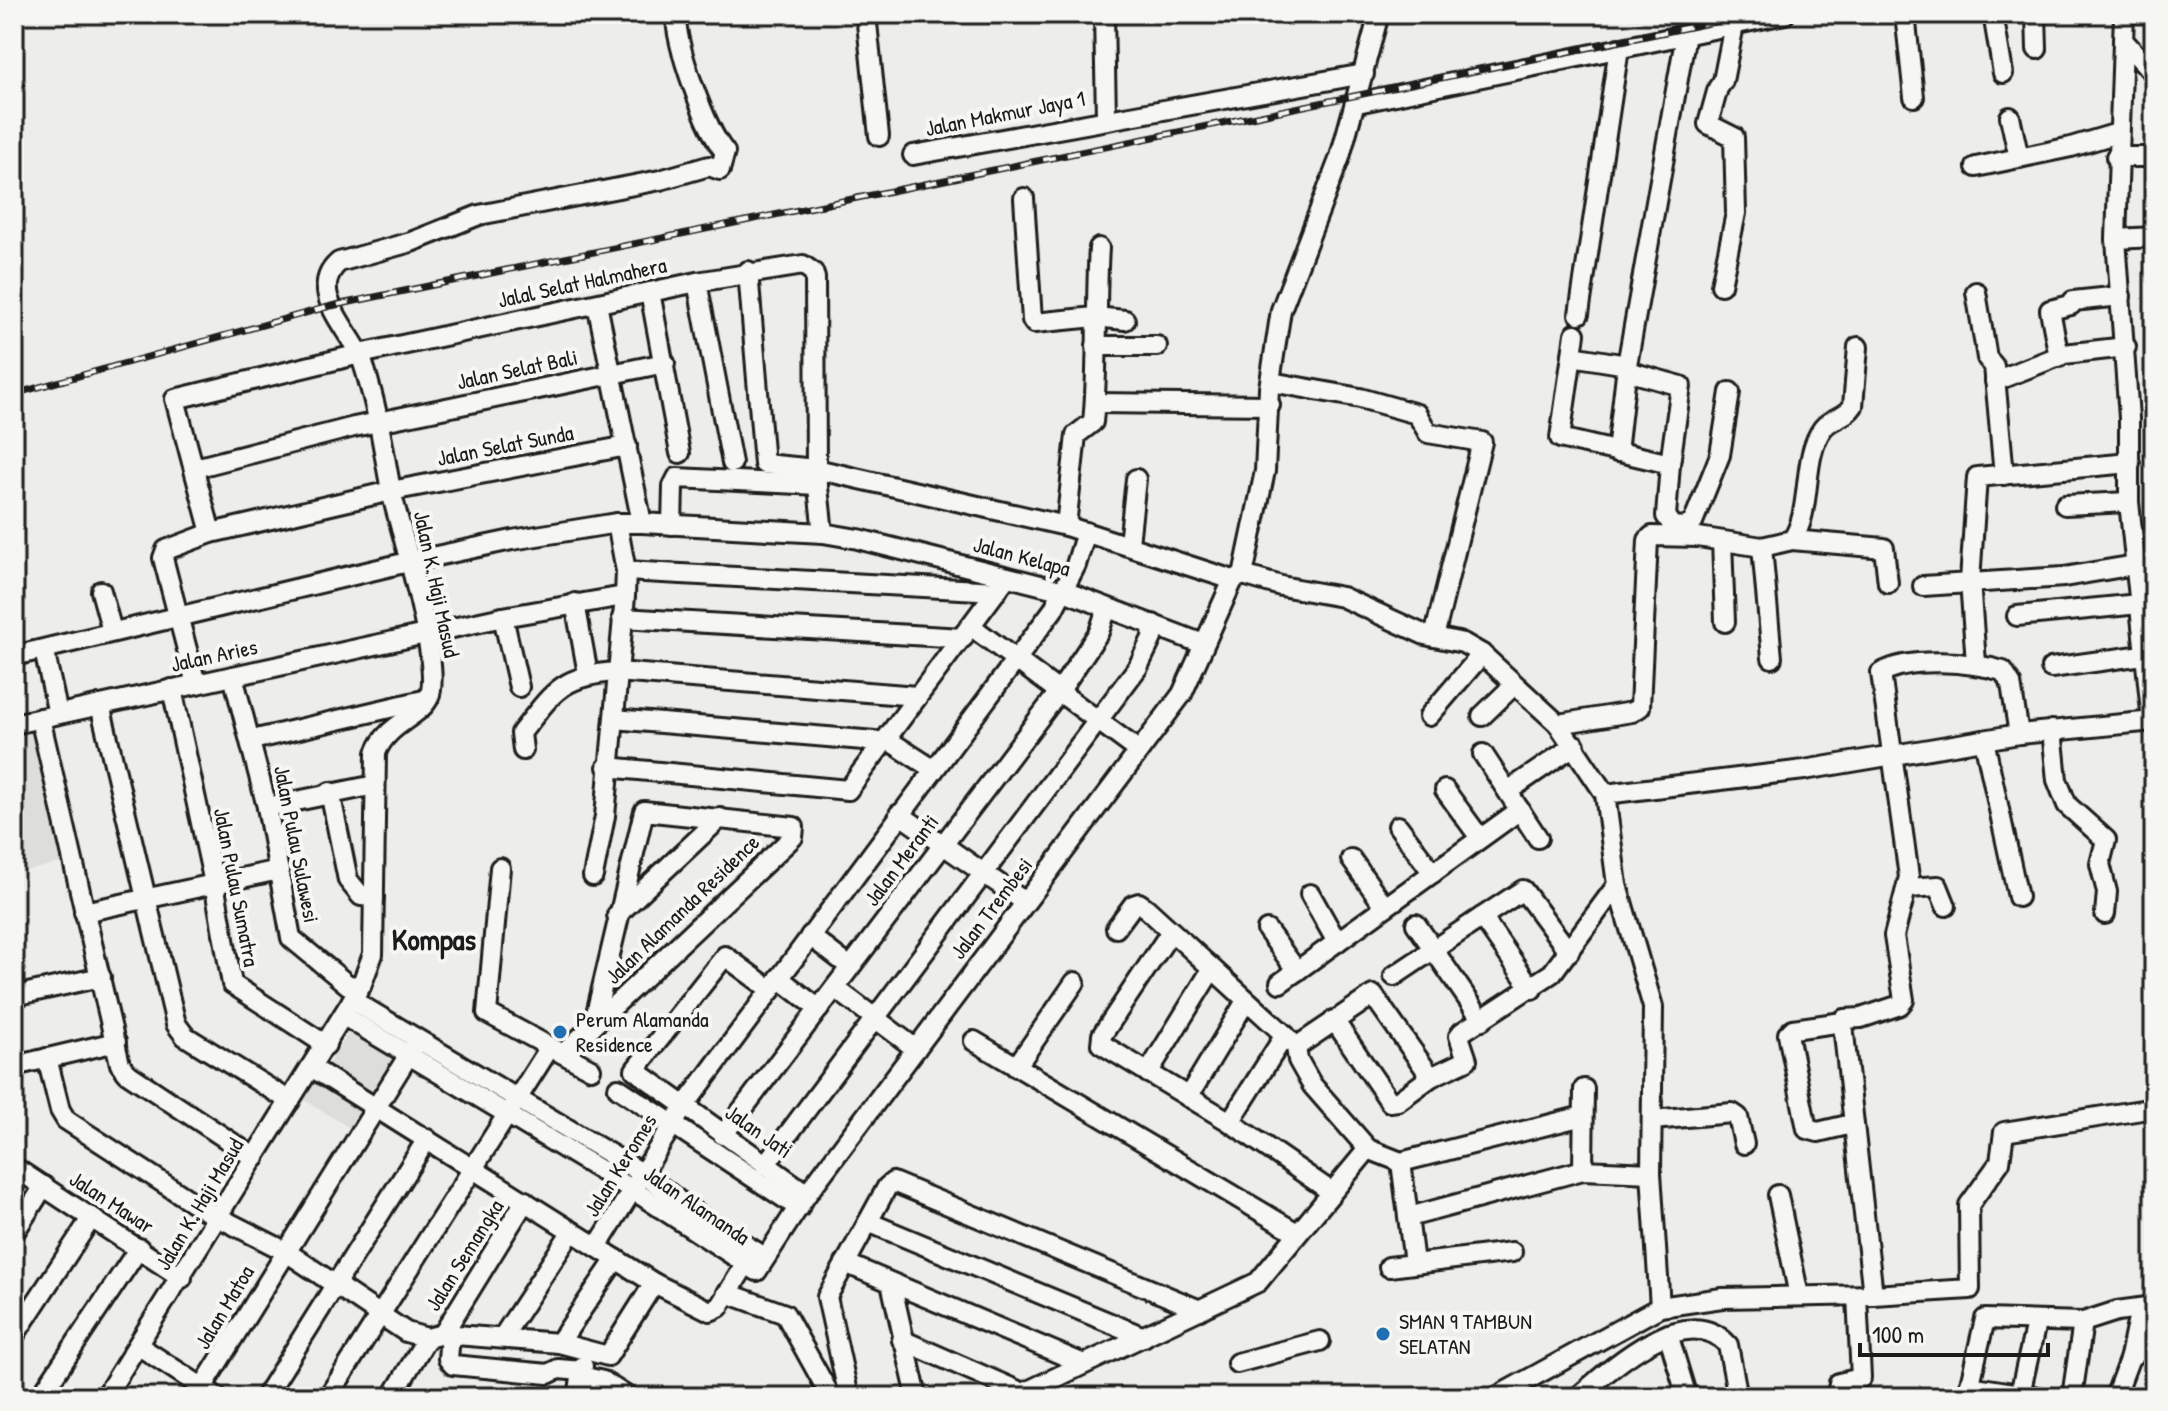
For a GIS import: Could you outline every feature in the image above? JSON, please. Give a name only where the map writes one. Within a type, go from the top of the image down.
[{"type":"street","name":"Jalan K. Haji Masud","points":[[105,1397],[352,1001],[373,954],[376,753],[383,737],[429,699],[432,674],[425,634],[391,491],[380,422],[360,354],[331,306],[327,280],[331,268],[339,262],[411,242],[479,215],[660,180],[709,166],[720,170],[725,152],[684,61],[678,43],[676,14]]},
{"type":"street","points":[[866,14],[879,136]]},
{"type":"street","points":[[1104,14],[1106,118]]},
{"type":"street","name":"Jalan Trembesi","points":[[727,1293],[803,1201],[1182,694],[1203,644],[1238,577],[1265,471],[1271,382],[1281,310],[1357,103],[1379,14]]},
{"type":"street","points":[[1357,103],[1785,14]]},
{"type":"street","points":[[1905,14],[1914,97]]},
{"type":"street","points":[[1993,14],[2003,73]]},
{"type":"street","points":[[2036,14],[2037,49]]},
{"type":"street","points":[[1605,794],[1892,756],[2019,734],[2153,721],[2143,655],[2144,607],[2135,565],[2129,502],[2126,347],[2116,239],[2116,157],[2124,14]]},
{"type":"street","points":[[1721,285],[1736,213],[1734,137],[1708,124],[1718,88],[1723,81],[1734,25]]},
{"type":"street","points":[[1617,452],[1627,368],[1686,34]]},
{"type":"street","points":[[2123,40],[2154,74]]},
{"type":"street","points":[[1579,314],[1619,48]]},
{"type":"street","name":"Jalan Makmur Jaya 1","points":[[913,155],[1364,74]]},
{"type":"street","points":[[2010,117],[2019,158]]},
{"type":"street","points":[[1976,167],[2118,133]]},
{"type":"street","points":[[2116,157],[2154,157]]},
{"type":"street","points":[[1024,198],[1034,323],[1095,317],[1125,320]]},
{"type":"street","points":[[2116,239],[2154,237]]},
{"type":"street","points":[[1066,526],[1076,435],[1093,422],[1099,248]]},
{"type":"street","name":"Jalal Selat Halmahera","points":[[195,468],[175,399],[360,354],[748,271],[803,265],[813,272],[817,477]]},
{"type":"street","points":[[748,271],[764,464],[1066,526],[1238,577],[1342,597],[1434,637],[1463,643],[1482,654],[1558,724],[1575,745],[1605,794],[1617,885],[1653,1007],[1651,1173],[1660,1307]]},
{"type":"street","points":[[697,282],[732,463]]},
{"type":"street","points":[[650,292],[680,453]]},
{"type":"street","points":[[1976,292],[1987,358],[1994,366],[2004,475]]},
{"type":"street","points":[[2059,357],[2050,310],[2071,305],[2073,301],[2121,296]]},
{"type":"street","points":[[597,304],[642,523]]},
{"type":"street","points":[[1575,334],[1559,435],[1563,440],[1670,464]]},
{"type":"street","points":[[1096,346],[1157,346]]},
{"type":"street","points":[[1792,540],[1802,525],[1809,467],[1821,432],[1853,406],[1858,347]]},
{"type":"street","points":[[1995,381],[2059,357],[2126,347]]},
{"type":"street","points":[[1572,356],[1627,368],[1681,386],[1666,516],[1673,526],[1686,527],[1693,522],[1720,455],[1730,392]]},
{"type":"street","name":"Jalan Selat Bali","points":[[195,468],[380,422],[665,363]]},
{"type":"street","points":[[1271,382],[1360,398],[1417,414],[1428,433],[1482,442],[1434,637]]},
{"type":"street","points":[[1095,403],[1270,405]]},
{"type":"street","name":"Jalan Selat Sunda","points":[[180,617],[164,553],[211,533],[391,491],[627,446]]},
{"type":"street","points":[[1976,663],[1970,581],[1977,478],[2130,463]]},
{"type":"street","points":[[195,468],[211,533]]},
{"type":"street","points":[[672,525],[673,486],[677,478],[817,477]]},
{"type":"street","points":[[817,477],[823,533]]},
{"type":"street","points":[[1129,544],[1136,479]]},
{"type":"street","points":[[2065,505],[2129,502]]},
{"type":"street","points":[[593,876],[605,816],[626,571],[617,523]]},
{"type":"street","name":"Jalan Kelapa","points":[[14,656],[408,562],[617,523],[823,533],[915,552],[1001,585],[1064,591],[1203,644]]},
{"type":"street","name":"Jalan Keromes","points":[[597,1247],[679,1116],[1064,591],[1086,532]]},
{"type":"street","points":[[1558,724],[1632,712],[1640,707],[1648,540],[1652,536],[1698,537],[1762,547],[1792,540],[1884,548],[1888,583]]},
{"type":"street","points":[[1722,541],[1725,622]]},
{"type":"street","points":[[1762,547],[1772,658]]},
{"type":"street","points":[[1923,586],[2064,577],[2135,565]]},
{"type":"street","points":[[626,571],[1001,585]]},
{"type":"street","points":[[607,767],[848,790],[1001,585]]},
{"type":"street","points":[[101,591],[112,631]]},
{"type":"street","name":"Jalan Aries","points":[[14,724],[503,617],[624,596]]},
{"type":"street","points":[[575,603],[588,674]]},
{"type":"street","points":[[2017,616],[2144,607]]},
{"type":"street","name":"Jalan Meranti","points":[[723,1135],[1059,692],[1099,632],[1107,608]]},
{"type":"street","points":[[180,617],[196,684]]},
{"type":"street","points":[[503,617],[519,687]]},
{"type":"street","points":[[622,618],[967,633],[1014,658],[1139,751]]},
{"type":"street","points":[[765,1165],[1147,653],[1153,624]]},
{"type":"street","points":[[44,650],[58,714]]},
{"type":"street","points":[[1429,716],[1482,654]]},
{"type":"street","points":[[2051,668],[2143,655]]},
{"type":"street","points":[[1852,1124],[1818,1132],[1807,1129],[1788,1034],[1793,1029],[1843,1022],[1902,1003],[1894,936],[1909,888],[1881,673],[1896,665],[1976,663],[2008,676],[2019,734]]},
{"type":"street","points":[[523,750],[521,733],[555,690],[588,674],[617,672],[917,696]]},
{"type":"street","name":"Jalan Pulau Sulawesi","points":[[233,676],[267,807],[291,938],[348,985],[352,1001]]},
{"type":"street","points":[[1482,716],[1514,685]]},
{"type":"street","name":"Jalan Pulau Sumatra","points":[[172,689],[214,883],[232,984],[326,1045]]},
{"type":"street","points":[[252,740],[429,699]]},
{"type":"street","points":[[100,705],[178,1029],[290,1101]]},
{"type":"street","points":[[40,718],[120,1064],[127,1073],[255,1158]]},
{"type":"street","points":[[614,719],[887,741],[933,769]]},
{"type":"street","points":[[2052,730],[2057,780],[2062,795],[2067,805],[2106,840],[2100,864],[2107,892],[2105,914]]},
{"type":"street","points":[[1984,740],[2018,897]]},
{"type":"street","points":[[1508,791],[1575,745]]},
{"type":"street","points":[[1483,754],[1538,838]]},
{"type":"street","points":[[267,807],[375,785]]},
{"type":"street","points":[[1445,790],[1480,838]]},
{"type":"street","points":[[330,792],[348,880],[361,896],[374,897]]},
{"type":"street","points":[[1280,983],[1520,810]]},
{"type":"street","points":[[594,1022],[644,811],[720,818]]},
{"type":"street","points":[[899,814],[1025,902]]},
{"type":"street","points":[[617,915],[720,818]]},
{"type":"street","name":"Jalan Alamanda Residence","points":[[328,1397],[512,1108],[557,1050],[645,978],[796,830],[791,825],[720,818]]},
{"type":"street","points":[[1398,826],[1433,873]]},
{"type":"street","points":[[1351,859],[1385,907]]},
{"type":"street","points":[[500,868],[485,1007],[493,1018],[591,1069]]},
{"type":"street","points":[[84,912],[279,870]]},
{"type":"street","points":[[1334,1020],[1390,1102],[1398,1101],[1431,1077],[1467,1060],[1459,1036],[1552,973],[1617,885]]},
{"type":"street","points":[[1909,888],[1938,886],[1946,906]]},
{"type":"street","points":[[1394,976],[1523,890],[1569,952]]},
{"type":"street","points":[[1310,894],[1337,942]]},
{"type":"street","points":[[1116,928],[1133,905],[1139,903],[1290,1041],[1312,1085],[1368,1149],[1401,1162],[1583,1116]]},
{"type":"street","points":[[1482,917],[1532,989]]},
{"type":"street","points":[[1416,924],[1482,1020]]},
{"type":"street","points":[[1267,930],[1297,971]]},
{"type":"street","points":[[1170,933],[1099,1041],[1230,1122],[1330,1191]]},
{"type":"street","points":[[810,936],[850,967]]},
{"type":"street","points":[[679,1116],[635,1070],[725,956],[819,1009]]},
{"type":"street","points":[[1148,1073],[1212,969]]},
{"type":"street","points":[[14,996],[101,977]]},
{"type":"street","points":[[1016,1067],[1075,982]]},
{"type":"street","points":[[835,988],[916,1049]]},
{"type":"street","points":[[1230,1122],[1290,1041],[1334,1020],[1373,995],[1431,1077]]},
{"type":"street","name":"Jalan Alamanda","points":[[352,1001],[418,1039],[512,1108],[633,1190],[755,1258]]},
{"type":"street","name":"Jalan Alamanda","points":[[352,1001],[408,1056],[642,1173],[697,1225]]},
{"type":"street","points":[[1188,1097],[1246,1001]]},
{"type":"street","points":[[1837,1397],[1839,1383],[1861,1378],[1865,1296],[1872,1263],[1852,1124],[1843,1022]]},
{"type":"street","name":"Jalan Matoa","points":[[210,1392],[285,1251],[418,1039]]},
{"type":"street","points":[[974,1041],[1297,1233]]},
{"type":"street","points":[[14,1066],[116,1042]]},
{"type":"street","points":[[47,1058],[60,1110],[66,1120],[219,1218],[285,1251],[406,1332],[559,1343],[608,1356],[654,1283]]},
{"type":"street","name":"Jalan Keromes","points":[[311,1067],[654,1283],[713,1311],[727,1293]]},
{"type":"street","points":[[618,1088],[679,1116]]},
{"type":"street","points":[[1583,1170],[1584,1089]]},
{"type":"street","points":[[1496,1397],[1660,1307],[1722,1298],[1865,1296],[1972,1287],[1969,1205],[1997,1167],[2002,1138],[2008,1129],[2154,1108]]},
{"type":"street","points":[[1652,1120],[1732,1113],[1738,1117],[1744,1144]]},
{"type":"street","name":"Jalan Jati","points":[[679,1116],[723,1135],[765,1165],[803,1201]]},
{"type":"street","name":"Jalan Jati","points":[[679,1116],[803,1201]]},
{"type":"street","points":[[265,1397],[427,1139]]},
{"type":"street","points":[[902,1340],[1019,1395],[1258,1282],[1330,1191],[1368,1149]]},
{"type":"street","points":[[1401,1162],[1414,1263]]},
{"type":"street","name":"Jalan Mawar","points":[[14,1167],[182,1278]]},
{"type":"street","points":[[1409,1217],[1583,1170],[1651,1173]]},
{"type":"street","points":[[849,1397],[827,1297],[887,1187],[893,1182],[902,1183],[1200,1310]]},
{"type":"street","points":[[14,1233],[44,1186]]},
{"type":"street","points":[[1778,1195],[1799,1296]]},
{"type":"street","name":"Jalan Semangka","points":[[392,1397],[440,1336],[525,1201]]},
{"type":"street","points":[[14,1336],[92,1217]]},
{"type":"street","points":[[868,1222],[1144,1337]]},
{"type":"street","points":[[483,1367],[493,1337],[572,1231]]},
{"type":"street","points":[[40,1397],[139,1248]]},
{"type":"street","points":[[1389,1267],[1512,1252]]},
{"type":"street","points":[[559,1343],[616,1259]]},
{"type":"street","points":[[845,1263],[1084,1364]]},
{"type":"street","points":[[891,1283],[917,1397]]},
{"type":"street","points":[[727,1293],[778,1310],[789,1320],[830,1389],[831,1397]]},
{"type":"street","points":[[2036,1323],[2030,1395],[1968,1392],[1985,1319],[2036,1323],[2083,1322],[2147,1307]]},
{"type":"street","points":[[2115,1397],[2147,1307]]},
{"type":"street","points":[[2072,1397],[2083,1322]]},
{"type":"street","points":[[1582,1395],[1642,1344],[1668,1334],[1696,1331],[1723,1339],[1732,1356],[1738,1397]]},
{"type":"street","points":[[1668,1334],[1687,1397]]},
{"type":"street","points":[[440,1336],[450,1363],[548,1374],[558,1369],[603,1381],[628,1397]]},
{"type":"street","points":[[1237,1363],[1320,1341]]},
{"type":"street","points":[[2130,1357],[2154,1342]]},
{"type":"street","points":[[139,1346],[210,1392]]},
{"type":"street","points":[[578,1397],[585,1351]]},
{"type":"shaded area","points":[[34,726],[66,862],[14,873],[14,731]]},
{"type":"shaded area","points":[[352,1028],[396,1055],[371,1097],[325,1069]]},
{"type":"shaded area","points":[[320,1076],[365,1106],[350,1128],[304,1100]]},
{"type":"railway","points":[[14,394],[331,306],[1753,14]]},
{"type":"place","name":"Perum Alamanda Residence","points":[[560,1032]]},
{"type":"place","name":"SMAN 9 TAMBUN SELATAN","points":[[1383,1334]]},
{"type":"district","name":"Kompas","points":[[434,939]]}]
